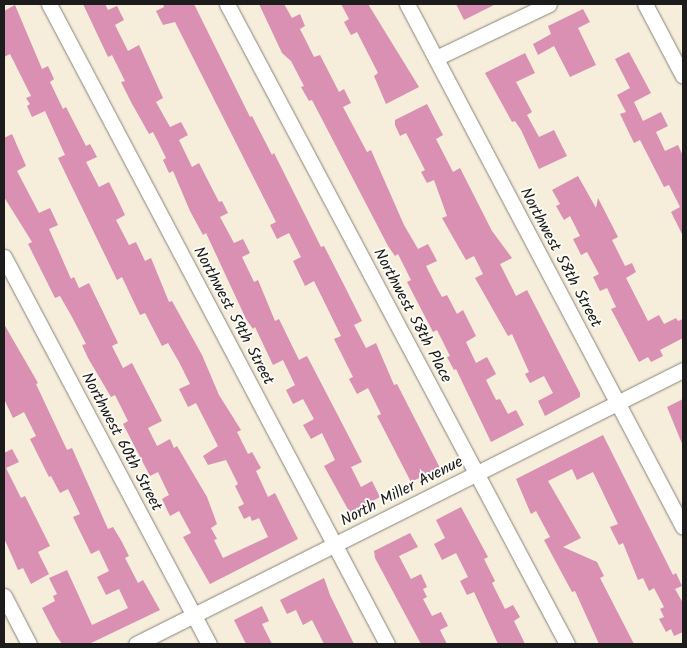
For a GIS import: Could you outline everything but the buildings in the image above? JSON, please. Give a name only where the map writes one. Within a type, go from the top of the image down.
[{"type":"street","name":"Northwest 59th Street","points":[[49,4],[387,644]]},
{"type":"street","name":"Northwest 58th Place","points":[[228,4],[475,474],[567,644]]},
{"type":"street","name":"Northwest 58th Street","points":[[407,4],[683,527]]},
{"type":"street","points":[[436,58],[548,4]]},
{"type":"street","points":[[645,4],[683,76]]},
{"type":"street","name":"Northwest 60th Street","points":[[4,256],[209,644]]},
{"type":"street","name":"North Miller Avenue","points":[[136,644],[683,370]]},
{"type":"street","points":[[4,596],[29,644]]}]
